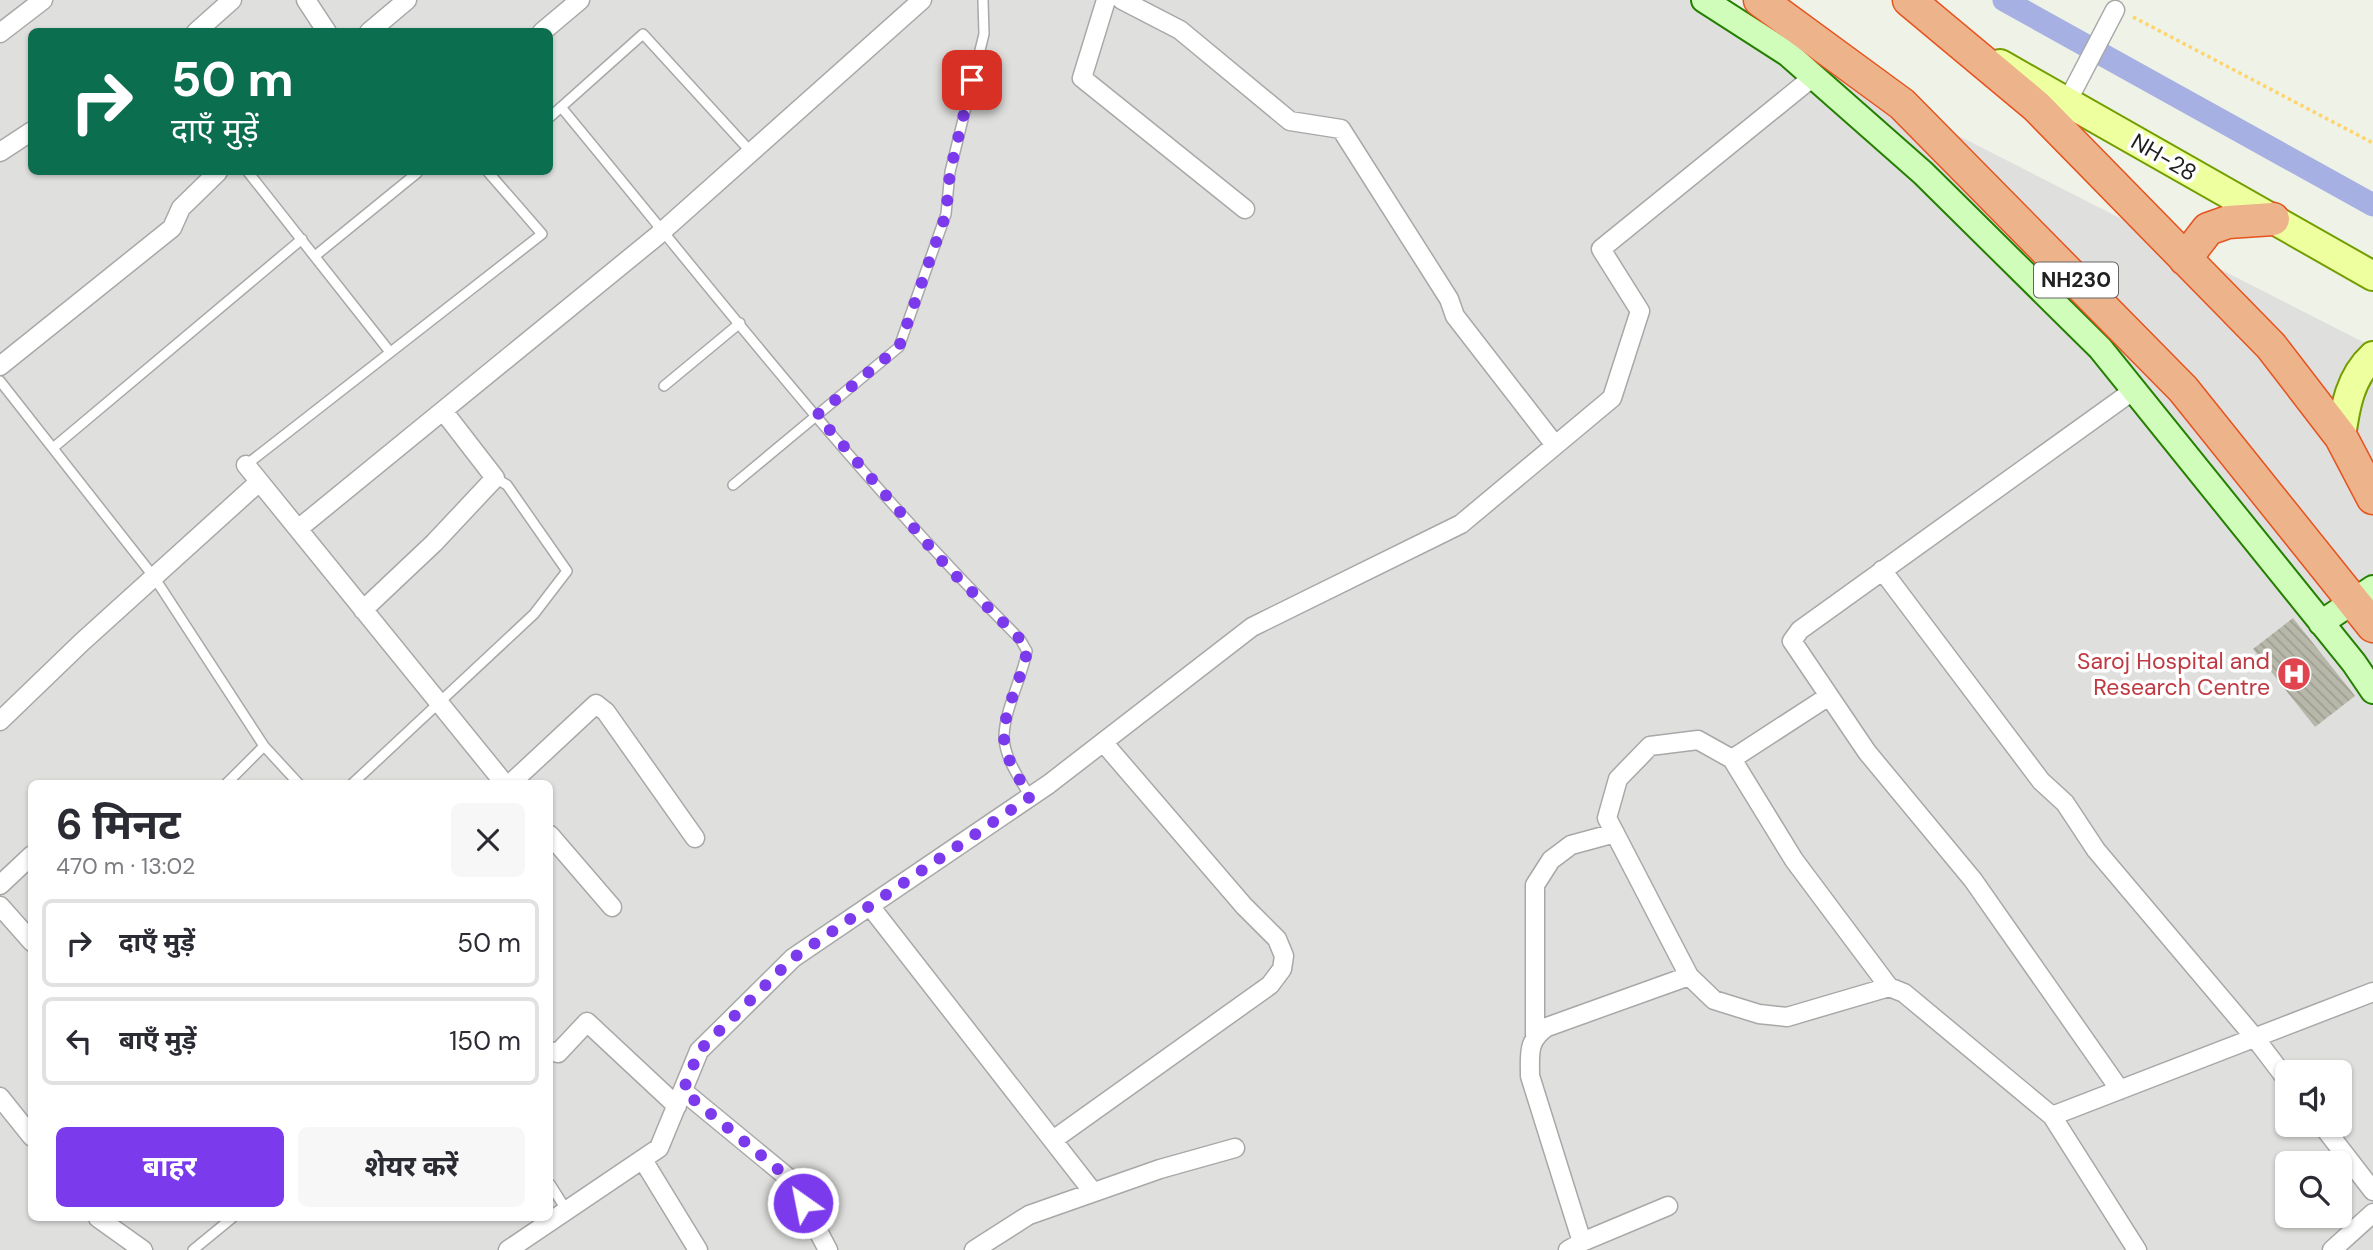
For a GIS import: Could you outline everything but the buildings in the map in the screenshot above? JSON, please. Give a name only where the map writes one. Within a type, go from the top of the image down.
[{"type":"highway","name":"NH230","points":[[1760,0],[1912,113],[2183,389],[2363,594],[2373,626]]},
{"type":"highway","points":[[1909,0],[2036,106],[2271,346],[2341,437],[2373,498]]},
{"type":"highway","points":[[2185,258],[2208,229],[2228,222],[2273,219]]},
{"type":"main road","name":"NH-28","points":[[1955,39],[2069,96],[2373,276]]},
{"type":"main road","points":[[2341,437],[2346,403],[2361,366],[2373,356]]},
{"type":"street","points":[[0,33],[43,0]]},
{"type":"street","points":[[200,28],[232,0]]},
{"type":"street","points":[[306,0],[324,28]]},
{"type":"street","points":[[374,28],[407,0]]},
{"type":"street","points":[[547,28],[580,0]]},
{"type":"street","points":[[298,529],[663,230],[922,0]]},
{"type":"street","points":[[1107,0],[1082,78],[1245,209]]},
{"type":"street","points":[[1122,0],[1180,30],[1290,121],[1341,129],[1449,299],[1455,316],[1555,445]]},
{"type":"street","points":[[1704,0],[1788,54],[1813,76],[1923,173],[2099,348],[2373,691]]},
{"type":"street","points":[[2069,96],[2117,6]]},
{"type":"street","points":[[553,1220],[659,1149],[699,1051],[793,958],[1030,797],[1252,627],[1461,524],[1612,398],[1640,311],[1601,249],[1813,76]]},
{"type":"street","points":[[0,152],[28,134]]},
{"type":"street","points":[[0,366],[172,228],[181,208],[215,175]]},
{"type":"street","points":[[2120,1090],[1973,880],[1867,752],[1792,641],[1800,629],[2134,390]]},
{"type":"street","points":[[363,610],[434,543],[495,478],[444,411]]},
{"type":"street","points":[[246,465],[502,780]]},
{"type":"street","points":[[0,721],[259,482]]},
{"type":"street","points":[[1882,570],[2041,781],[2065,803],[2096,850],[2275,1064]]},
{"type":"street","points":[[2321,623],[2363,594]]},
{"type":"street","points":[[1732,759],[1829,696]]},
{"type":"street","points":[[514,780],[596,704],[606,712],[695,838]]},
{"type":"street","points":[[1889,987],[1787,1017],[1759,1014],[1714,1000],[1689,976],[1608,818],[1618,779],[1650,746],[1698,740],[1732,759],[1794,860],[1889,987],[1904,993],[2052,1116],[2137,1250]]},
{"type":"street","points":[[1053,1140],[1270,985],[1282,969],[1284,956],[1277,939],[1244,906],[1103,742]]},
{"type":"street","points":[[1615,833],[1571,845],[1551,859],[1535,885],[1535,1035],[1530,1049],[1530,1076],[1575,1246],[1668,1206]]},
{"type":"street","points":[[553,838],[612,906]]},
{"type":"street","points":[[0,885],[28,859]]},
{"type":"street","points":[[0,906],[28,938]]},
{"type":"street","points":[[870,906],[1093,1192]]},
{"type":"street","points":[[1535,1035],[1547,1027],[1689,976]]},
{"type":"street","points":[[2052,1116],[2373,992]]},
{"type":"street","points":[[553,1052],[558,1053],[587,1022],[680,1098],[791,1180],[828,1250]]},
{"type":"street","points":[[0,1097],[28,1132]]},
{"type":"street","points":[[2331,1137],[2373,1191]]},
{"type":"street","points":[[974,1250],[1029,1214],[1160,1169],[1235,1148]]},
{"type":"street","points":[[643,1160],[698,1250]]},
{"type":"street","points":[[2332,1250],[2373,1213]]},
{"type":"street","points":[[102,1221],[142,1250]]},
{"type":"street","points":[[508,1250],[551,1221]]},
{"type":"lane","points":[[733,485],[899,347],[946,214],[950,172],[984,34],[983,0]]},
{"type":"lane","points":[[553,114],[643,34],[751,152]]},
{"type":"lane","points":[[561,107],[949,569],[1020,639],[1027,651],[1024,669],[1006,721],[1004,739],[1012,764],[1030,797]]},
{"type":"lane","points":[[250,175],[390,352]]},
{"type":"lane","points":[[315,256],[415,175]]},
{"type":"lane","points":[[246,465],[542,234],[491,175]]},
{"type":"lane","points":[[53,448],[302,239]]},
{"type":"lane","points":[[664,386],[740,323]]},
{"type":"lane","points":[[0,381],[153,577],[264,746],[295,780]]},
{"type":"lane","points":[[356,780],[534,614],[567,571],[507,485],[495,478]]},
{"type":"lane","points":[[230,780],[264,746]]},
{"type":"lane","points":[[553,1189],[566,1211]]},
{"type":"lane","points":[[193,1250],[228,1221]]},
{"type":"path","points":[[2117,6],[2373,143]]},
{"type":"shaded area","points":[[0,0],[1692,0],[2373,347],[2373,1250],[0,1250]]},
{"type":"waterway","points":[[2004,0],[2373,205]]},
{"type":"place","name":"Saroj Hospital and Research Centre","points":[[2294,674]]},
{"type":"route","points":[[803,1203],[791,1180],[683,1091],[699,1051],[793,958],[1030,797],[1012,764],[1004,739],[1006,721],[1024,669],[1027,651],[1020,639],[949,569],[817,415],[899,347],[946,214],[950,172],[972,80]]}]
